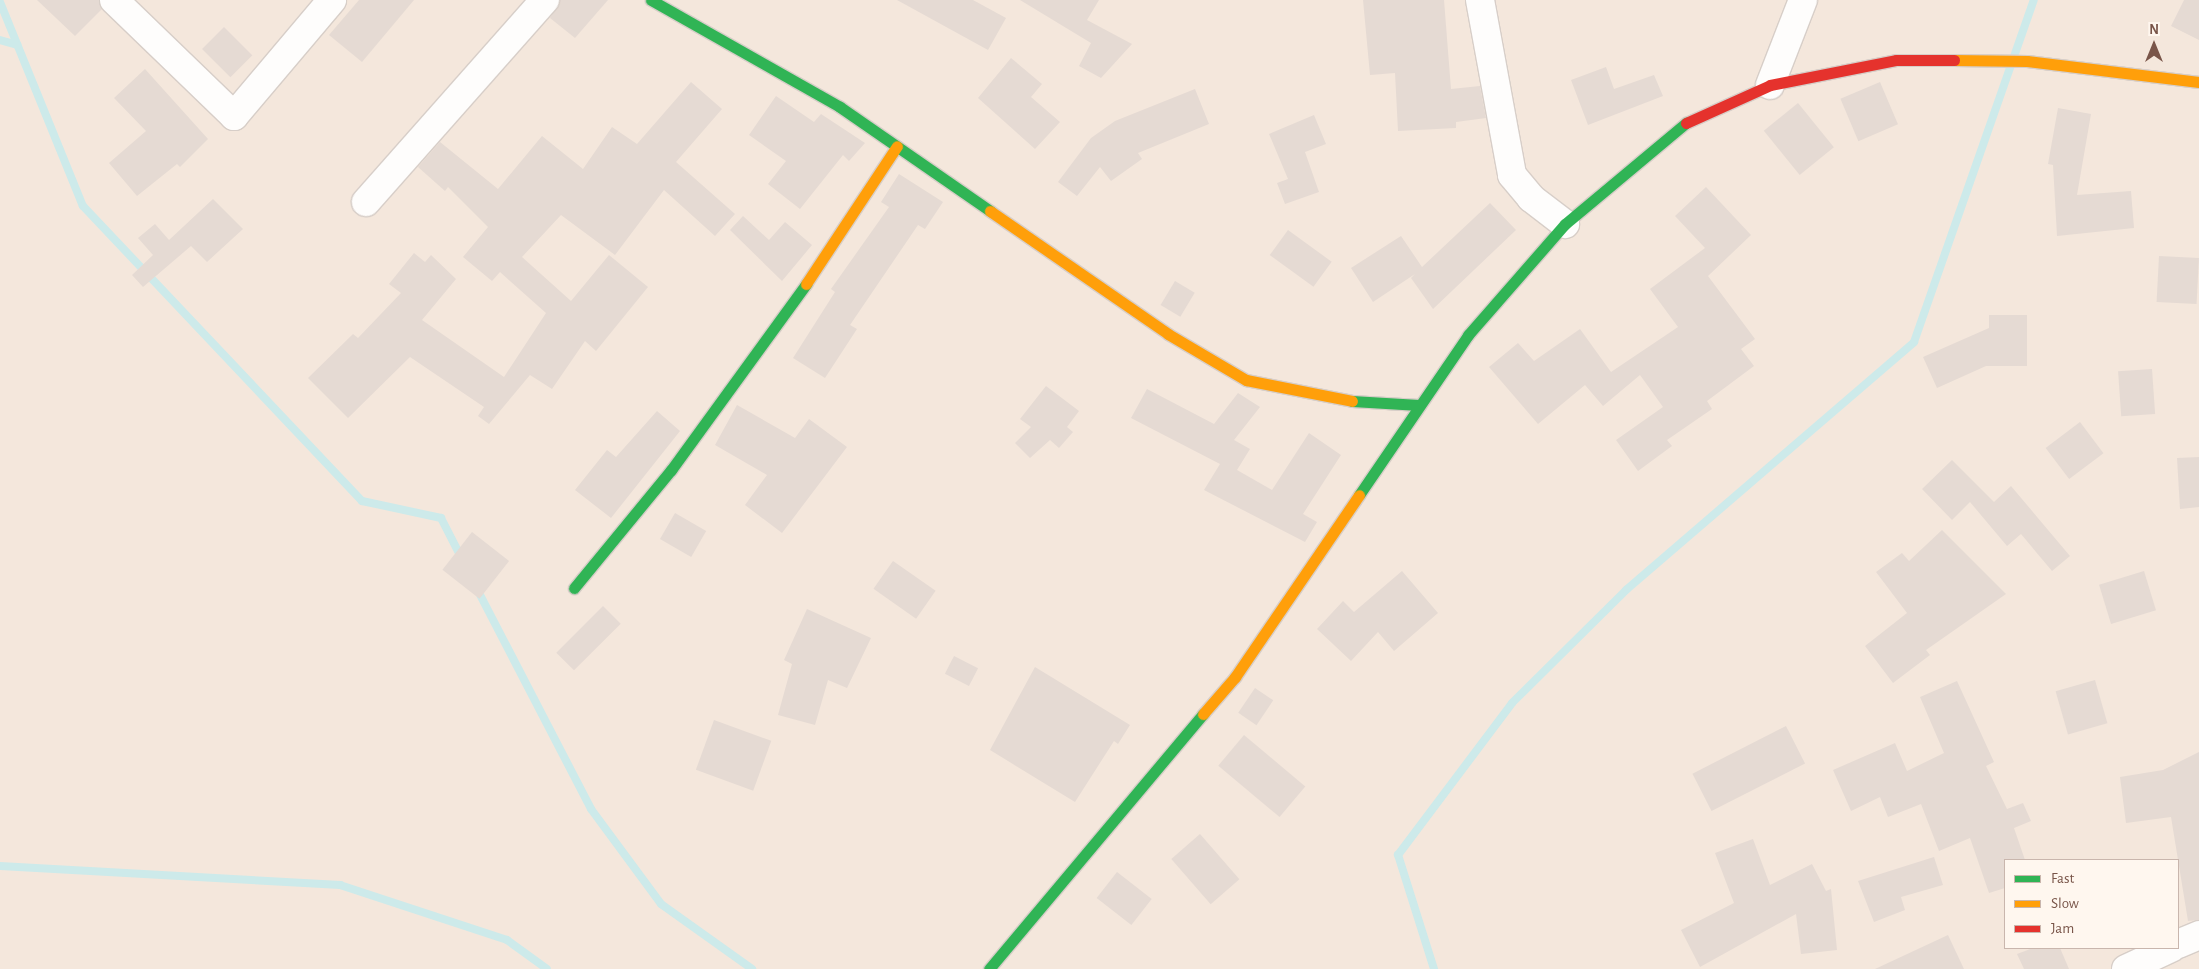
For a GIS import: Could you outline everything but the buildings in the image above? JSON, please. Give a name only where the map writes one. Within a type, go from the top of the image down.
[{"type":"street","points":[[114,0],[234,116],[332,0]]},
{"type":"street","points":[[366,202],[545,0]]},
{"type":"street","points":[[1480,0],[1512,175],[1531,198],[1565,224]]},
{"type":"street","points":[[1770,85],[1803,0]]},
{"type":"street","points":[[664,4],[840,107],[1168,334],[1246,380],[1354,402],[1419,405]]},
{"type":"street","points":[[989,969],[1235,678],[1468,335],[1565,224],[1682,125],[1770,85],[1896,60],[2028,61],[2199,82]]},
{"type":"street","points":[[574,588],[671,470],[852,220],[897,146]]},
{"type":"street","points":[[2179,944],[2199,935]]},
{"type":"street","points":[[2126,969],[2169,949]]},
{"type":"shaded area","points":[[0,0],[2199,0],[2199,969],[0,969]]},
{"type":"waterway","points":[[1434,969],[1398,855],[1512,703],[1626,590],[1914,342],[2034,0]]},
{"type":"waterway","points":[[0,2],[83,206],[362,501],[441,518],[461,557]]},
{"type":"waterway","points":[[0,40],[17,45]]},
{"type":"waterway","points":[[476,587],[591,809],[661,904],[752,969]]},
{"type":"waterway","points":[[0,866],[340,885],[507,940],[547,969]]},
{"type":"traffic: fast","points":[[651,0],[840,107],[990,211]]},
{"type":"traffic: fast","points":[[1359,495],[1468,335],[1565,224],[1686,123]]},
{"type":"traffic: fast","points":[[574,588],[671,470],[806,284]]},
{"type":"traffic: fast","points":[[1352,401],[1419,405]]},
{"type":"traffic: fast","points":[[989,969],[1203,714]]},
{"type":"traffic: slow","points":[[1954,60],[2027,61],[2199,82]]},
{"type":"traffic: slow","points":[[806,284],[897,146]]},
{"type":"traffic: slow","points":[[990,211],[1168,334],[1246,380],[1352,401]]},
{"type":"traffic: slow","points":[[1203,714],[1235,677],[1359,495]]},
{"type":"traffic: jam","points":[[1686,123],[1770,85],[1896,60],[1954,60]]}]
